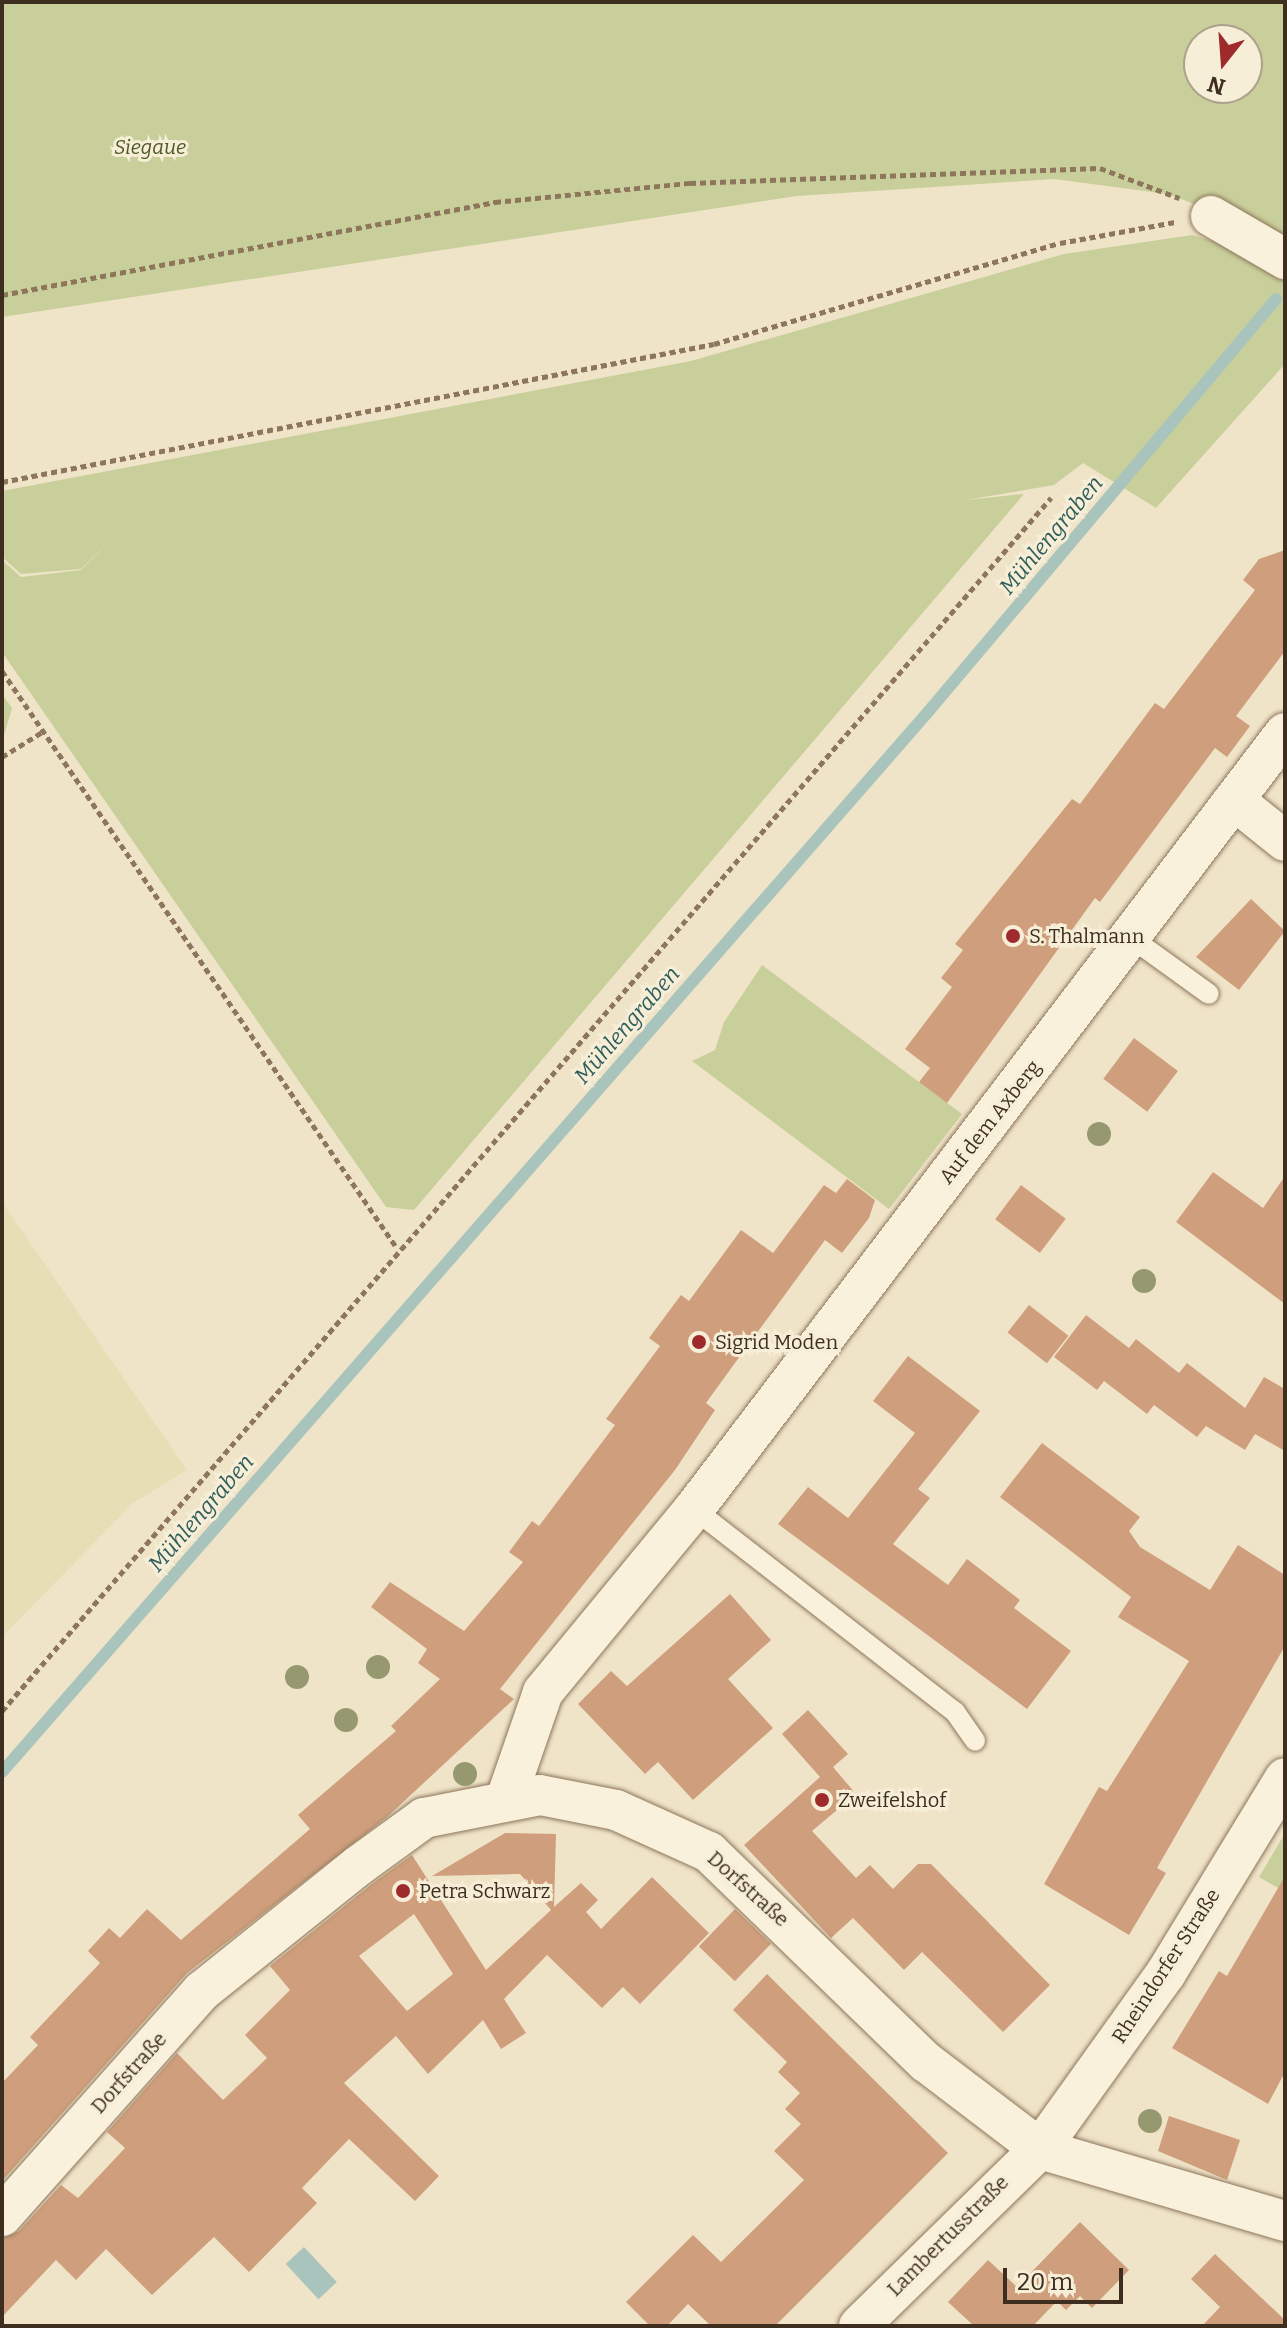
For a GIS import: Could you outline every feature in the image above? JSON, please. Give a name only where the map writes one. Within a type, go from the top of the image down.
[{"type":"street","points":[[1211,216],[1285,259]]},
{"type":"street","name":"Auf dem Axberg","points":[[506,1799],[543,1692],[694,1509],[1285,733]]},
{"type":"street","points":[[1234,800],[1285,841]]},
{"type":"street","name":"Rheindorfer Straße","points":[[1040,2149],[1166,1973],[1285,1778]]},
{"type":"street","name":"Dorfstraße","points":[[2,2216],[202,1991],[424,1818],[506,1799],[540,1795],[616,1810],[709,1852],[926,2062],[1040,2149],[1285,2221]]},
{"type":"street","name":"Lambertusstraße","points":[[859,2326],[1040,2149]]},
{"type":"lane","points":[[1130,937],[1209,994]]},
{"type":"lane","points":[[694,1509],[955,1712],[975,1741]]},
{"type":"path","points":[[2,295],[495,202],[690,183],[1100,168],[1140,177],[1211,216]]},
{"type":"path","points":[[2,482],[602,369],[729,340],[1060,243],[1211,216]]},
{"type":"path","points":[[2,1711],[170,1524],[397,1248],[1051,498]]},
{"type":"path","points":[[2,671],[397,1248]]},
{"type":"path","points":[[2,757],[44,731]]},
{"type":"shaded area","points":[[2,1202],[187,1470],[133,1503],[2,1637]]},
{"type":"green space","name":"Siegaue","points":[[2,2],[1285,2],[1285,248],[1244,222],[1167,194],[1054,179],[797,196],[2,317]]},
{"type":"green space","points":[[1192,235],[1253,252],[1285,272],[1285,364],[1156,508],[1083,463],[1054,485],[966,500],[1024,494],[414,1210],[386,1207],[2,652],[2,560],[21,577],[81,570],[109,541],[81,569],[21,574],[2,557],[2,491],[691,361],[1064,254]]},
{"type":"green space","points":[[2,694],[12,708],[2,742]]},
{"type":"green space","points":[[762,965],[962,1114],[889,1209],[692,1061],[715,1050],[724,1022]]},
{"type":"green space","points":[[1285,1833],[1285,1892],[1259,1877]]},
{"type":"water","points":[[304,2247],[337,2282],[318,2299],[286,2264]]},
{"type":"building","points":[[1285,550],[1285,651],[1236,716],[1250,726],[1227,757],[1215,748],[1100,902],[1095,898],[947,1103],[919,1082],[930,1068],[905,1049],[952,987],[941,978],[963,950],[955,944],[1072,799],[1080,804],[1155,703],[1164,709],[1255,590],[1243,580],[1259,559]]},
{"type":"building","points":[[1251,899],[1285,931],[1239,990],[1196,957]]},
{"type":"building","points":[[1134,1038],[1178,1071],[1147,1112],[1103,1079]]},
{"type":"building","points":[[1213,1172],[1263,1208],[1285,1176],[1285,1304],[1176,1222]]},
{"type":"building","points":[[847,1179],[875,1200],[869,1218],[842,1253],[825,1240],[706,1403],[715,1410],[675,1470],[500,1689],[514,1699],[386,1818],[187,1973],[2,2181],[2,2083],[38,2045],[30,2037],[100,1963],[88,1951],[109,1928],[120,1938],[147,1909],[181,1940],[310,1829],[298,1815],[396,1731],[391,1726],[440,1679],[418,1663],[427,1649],[371,1607],[390,1582],[464,1631],[523,1562],[509,1552],[532,1521],[539,1526],[615,1425],[606,1419],[660,1346],[649,1338],[681,1295],[689,1301],[741,1230],[773,1253],[824,1185],[836,1193]]},
{"type":"building","points":[[1021,1185],[1066,1219],[1040,1253],[995,1219]]},
{"type":"building","points":[[1029,1305],[1068,1336],[1047,1363],[1007,1333]]},
{"type":"building","points":[[1086,1315],[1129,1348],[1136,1339],[1179,1373],[1187,1363],[1245,1408],[1264,1377],[1285,1389],[1285,1451],[1255,1434],[1245,1450],[1206,1426],[1197,1437],[1154,1405],[1147,1414],[1104,1381],[1097,1390],[1054,1357]]},
{"type":"building","points":[[908,1356],[980,1411],[918,1489],[930,1498],[893,1544],[948,1585],[967,1559],[1020,1600],[1014,1608],[1071,1651],[1027,1709],[778,1524],[808,1487],[848,1518],[915,1433],[873,1401]]},
{"type":"building","points":[[1042,1443],[1140,1517],[1129,1531],[1140,1547],[1210,1590],[1238,1545],[1285,1575],[1285,1646],[1157,1868],[1166,1873],[1129,1935],[1044,1884],[1099,1787],[1107,1791],[1189,1661],[1118,1617],[1131,1597],[1000,1497]]},
{"type":"building","points":[[730,1594],[771,1640],[728,1679],[773,1728],[693,1800],[658,1762],[645,1774],[578,1704],[611,1671],[627,1686]]},
{"type":"building","points":[[808,1710],[848,1754],[833,1767],[856,1794],[812,1831],[856,1878],[870,1865],[893,1889],[918,1864],[931,1864],[1050,1985],[1003,2032],[922,1952],[904,1970],[853,1918],[831,1938],[744,1845],[820,1777],[782,1734]]},
{"type":"building","points":[[505,1833],[556,1834],[554,1907],[581,1883],[598,1900],[586,1912],[601,1929],[652,1877],[709,1933],[640,2004],[623,1987],[602,2008],[547,1955],[504,1999],[526,2033],[501,2049],[483,2020],[428,2074],[396,2036],[344,2083],[439,2176],[415,2201],[349,2139],[302,2188],[317,2203],[249,2272],[214,2237],[152,2295],[106,2249],[76,2280],[56,2260],[2,2317],[2,2238],[19,2231],[61,2185],[78,2198],[125,2148],[107,2132],[177,2053],[223,2100],[267,2058],[245,2035],[290,1990],[270,1966],[372,1884],[412,1855],[486,1970],[551,1910],[520,1874],[432,1876]],"holes":[[[414,1914],[453,1974],[407,2011],[359,1956]]]},
{"type":"building","points":[[1285,1876],[1285,2072],[1268,2104],[1172,2048],[1219,1971],[1227,1976]]},
{"type":"building","points":[[735,1909],[771,1944],[735,1981],[699,1946]]},
{"type":"building","points":[[767,1974],[948,2153],[775,2326],[711,2326],[688,2304],[667,2326],[650,2326],[626,2302],[693,2235],[721,2262],[804,2180],[774,2151],[801,2124],[785,2109],[800,2093],[778,2072],[787,2062],[733,2010]]},
{"type":"building","points":[[1169,2116],[1240,2140],[1227,2180],[1158,2151]]},
{"type":"building","points":[[1080,2222],[1129,2270],[1092,2308],[1080,2296],[1066,2310],[1057,2301],[1033,2326],[974,2326],[948,2302],[988,2260],[1017,2287]]},
{"type":"building","points":[[1215,2254],[1285,2320],[1285,2326],[1202,2326],[1220,2307],[1191,2279]]},
{"type":"waterway","name":"Mühlengraben","points":[[2,1772],[928,712],[1276,299]]},
{"type":"place","name":"S. Thalmann","points":[[1013,936]]},
{"type":"place","name":"Sigrid Moden","points":[[699,1342]]},
{"type":"place","name":"Zweifelshof","points":[[822,1800]]},
{"type":"place","name":"Petra Schwarz","points":[[403,1891]]}]
